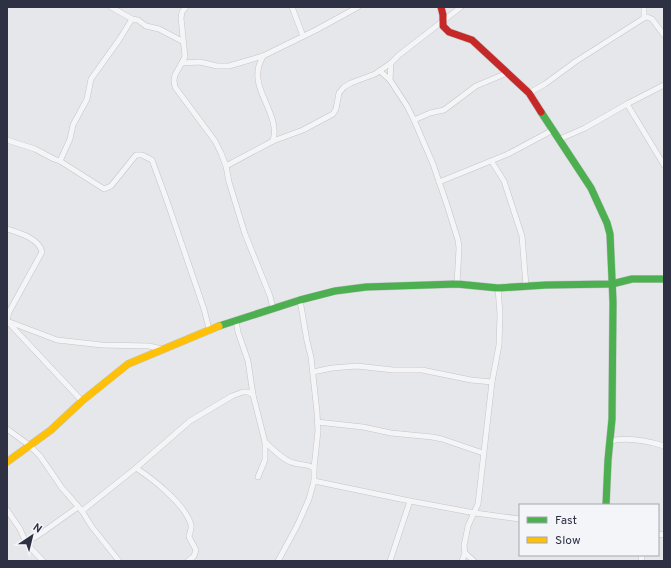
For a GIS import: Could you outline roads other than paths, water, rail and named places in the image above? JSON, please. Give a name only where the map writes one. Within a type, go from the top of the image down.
[{"type":"main road","points":[[441,7],[443,15],[442,22],[446,30],[472,40],[529,93],[591,188],[607,223],[610,234],[612,284],[612,419],[606,504]]},
{"type":"main road","points":[[7,462],[51,430],[82,401],[128,364],[209,329],[300,300],[335,291],[366,286],[457,284],[498,288],[612,284],[632,279],[664,279]]},
{"type":"street","points":[[111,7],[132,19],[138,20],[146,26],[159,29],[182,41]]},
{"type":"street","points":[[186,7],[182,12],[181,18],[182,41],[185,50],[185,57],[174,80],[175,87],[215,141],[221,153],[245,234],[270,296],[273,308]]},
{"type":"street","points":[[292,7],[303,36]]},
{"type":"street","points":[[182,62],[200,62],[217,66],[228,66],[263,56],[358,7]]},
{"type":"street","points":[[226,166],[273,141],[303,130],[333,114],[336,109],[339,93],[344,87],[350,83],[380,71],[407,48],[461,7]]},
{"type":"street","points":[[644,7],[644,18]]},
{"type":"street","points":[[529,93],[545,84],[575,62],[644,18],[647,17],[652,19],[664,35]]},
{"type":"street","points":[[60,161],[70,139],[73,125],[87,99],[91,79],[132,19]]},
{"type":"street","points":[[263,56],[258,71],[258,80],[275,128],[273,141]]},
{"type":"street","points":[[390,80],[391,63]]},
{"type":"street","points":[[380,71],[390,80],[407,106],[439,182],[458,240],[457,284]]},
{"type":"street","points":[[414,120],[430,113],[444,110],[476,86],[507,73]]},
{"type":"street","points":[[560,139],[585,128],[664,85]]},
{"type":"street","points":[[627,104],[664,166]]},
{"type":"street","points":[[439,182],[492,162],[520,149],[553,130]]},
{"type":"street","points":[[7,140],[35,149],[48,157],[60,161],[104,189],[111,186],[136,155],[142,155],[152,160],[204,309],[209,329]]},
{"type":"street","points":[[492,162],[504,181],[522,236],[526,286]]},
{"type":"street","points":[[7,229],[30,238],[39,245],[42,252],[9,312],[7,320]]},
{"type":"street","points":[[462,561],[465,553],[464,546],[468,526],[475,513],[479,497],[492,382],[499,345],[500,314],[498,288]]},
{"type":"street","points":[[278,561],[300,521],[314,481],[317,422],[311,357],[300,300]]},
{"type":"street","points":[[7,320],[57,340],[102,345],[149,346],[162,349]]},
{"type":"street","points":[[7,320],[82,401]]},
{"type":"street","points":[[236,321],[238,332],[248,361],[253,395],[265,442],[265,460],[258,477]]},
{"type":"street","points":[[313,372],[332,368],[357,366],[393,370],[422,370],[471,380],[492,382]]},
{"type":"street","points":[[26,543],[80,509],[136,468],[190,421],[232,396],[243,392],[248,392],[253,395]]},
{"type":"street","points":[[317,422],[363,427],[391,433],[432,437],[483,453]]},
{"type":"street","points":[[7,429],[29,445],[40,456],[62,488],[120,561]]},
{"type":"street","points":[[610,441],[618,439],[664,446]]},
{"type":"street","points":[[265,442],[277,453],[293,463],[304,464],[314,468]]},
{"type":"street","points":[[136,468],[155,481],[168,493],[188,518],[191,528],[189,537],[196,550],[194,556],[188,561]]},
{"type":"street","points":[[314,481],[410,501],[475,513],[519,519]]},
{"type":"street","points":[[390,561],[410,501]]},
{"type":"street","points":[[7,510],[20,528],[26,543],[43,561]]},
{"type":"street","points":[[465,553],[474,561]]}]
